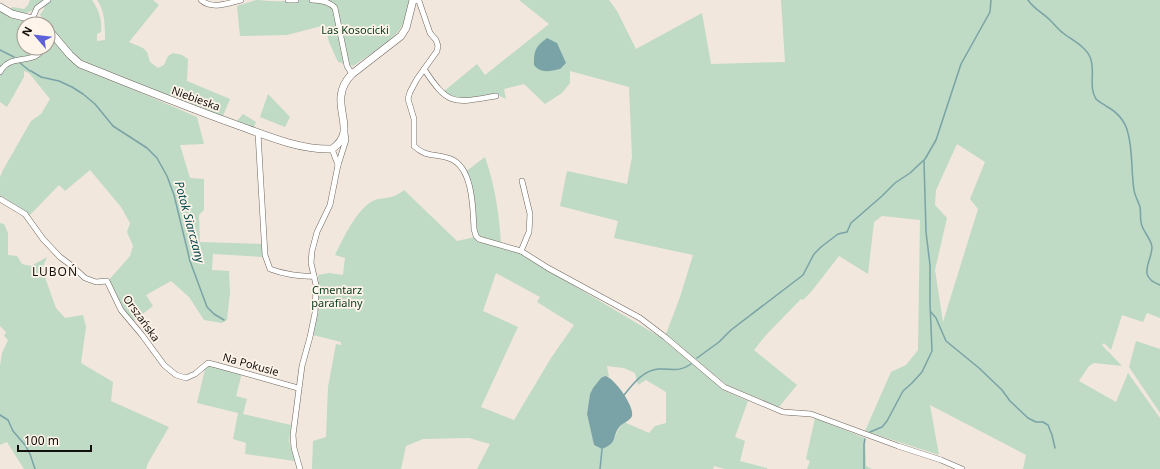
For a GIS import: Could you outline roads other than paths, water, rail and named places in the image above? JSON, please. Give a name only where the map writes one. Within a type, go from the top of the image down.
[{"type":"street","points":[[33,16],[37,8],[48,0]]},
{"type":"street","points":[[200,0],[208,5],[217,5],[241,0]]},
{"type":"street","points":[[288,0],[296,0]]},
{"type":"street","points":[[312,0],[320,0],[332,4],[335,8],[347,66],[352,74]]},
{"type":"street","points":[[300,469],[294,448],[293,435],[298,388],[315,313],[316,295],[311,263],[313,242],[316,232],[330,205],[338,165],[346,140],[341,95],[346,81],[352,74],[401,36],[406,28],[414,0],[419,1],[430,33],[436,40],[438,46],[437,51],[412,87],[408,98],[414,119],[414,146],[422,153],[451,159],[463,170],[470,186],[474,229],[476,236],[479,239],[521,251],[548,268],[640,318],[724,387],[783,412],[811,414],[941,460],[962,469]]},
{"type":"street","points":[[0,7],[12,14],[20,16]]},
{"type":"street","name":"Niebieska","points":[[56,38],[80,64],[178,104],[258,133],[297,145],[332,149]]},
{"type":"street","points":[[0,72],[3,66],[12,61],[34,56]]},
{"type":"street","points":[[424,69],[439,90],[447,97],[456,101],[467,101],[496,96]]},
{"type":"street","points":[[338,165],[332,149],[342,140],[345,132]]},
{"type":"street","points":[[258,133],[265,254],[270,269],[314,276]]},
{"type":"street","points":[[521,251],[528,232],[530,214],[522,181]]},
{"type":"street","name":"Orszańska","points":[[0,199],[25,214],[60,257],[84,278],[96,282],[107,281],[121,310],[164,365],[176,375],[183,378],[195,374],[200,369]]},
{"type":"street","name":"Na Pokusie","points":[[200,369],[208,364],[216,364],[298,388]]},
{"type":"water","points":[[547,38],[557,43],[566,63],[560,69],[543,71],[534,65],[536,50]]},
{"type":"water","points":[[605,376],[613,381],[623,393],[630,406],[632,416],[617,430],[613,442],[602,449],[594,445],[587,414],[590,394],[601,378]]},
{"type":"waterway","points":[[697,358],[803,275],[814,254],[821,247],[838,234],[847,232],[851,223],[895,183],[910,173],[925,159],[936,140],[961,64],[990,12],[991,0]]},
{"type":"waterway","points":[[1028,0],[1061,31],[1088,53],[1092,62],[1092,84],[1096,99],[1114,111],[1123,120],[1127,128],[1130,140],[1134,190],[1140,207],[1142,225],[1152,247],[1147,273],[1153,281],[1160,285]]},
{"type":"waterway","name":"Potok Siarczany","points":[[0,50],[14,57]]},
{"type":"waterway","name":"Potok Siarczany","points":[[20,63],[30,71]]},
{"type":"waterway","name":"Potok Siarczany","points":[[31,71],[41,77],[59,81],[83,94],[95,104],[113,126],[147,148],[157,158],[167,176],[174,195],[190,261],[207,307],[214,314],[224,320]]},
{"type":"waterway","points":[[870,432],[882,427],[887,421],[903,391],[922,372],[932,351],[930,265],[926,232],[924,161]]},
{"type":"waterway","points":[[931,312],[936,318],[946,341],[979,368],[1028,418],[1048,425],[1055,448]]},
{"type":"waterway","points":[[624,395],[638,379],[647,372],[658,369],[679,369],[691,364]]},
{"type":"waterway","points":[[0,415],[8,420],[13,431],[25,445],[35,469]]},
{"type":"waterway","points":[[864,469],[865,439]]},
{"type":"waterway","points":[[600,469],[602,449]]},
{"type":"district","name":"LUBOŃ","points":[[55,271]]},
{"type":"park label","name":"Las Kosocicki","points":[[355,29]]},
{"type":"park label","name":"Cmentarz parafialny","points":[[337,295]]}]
